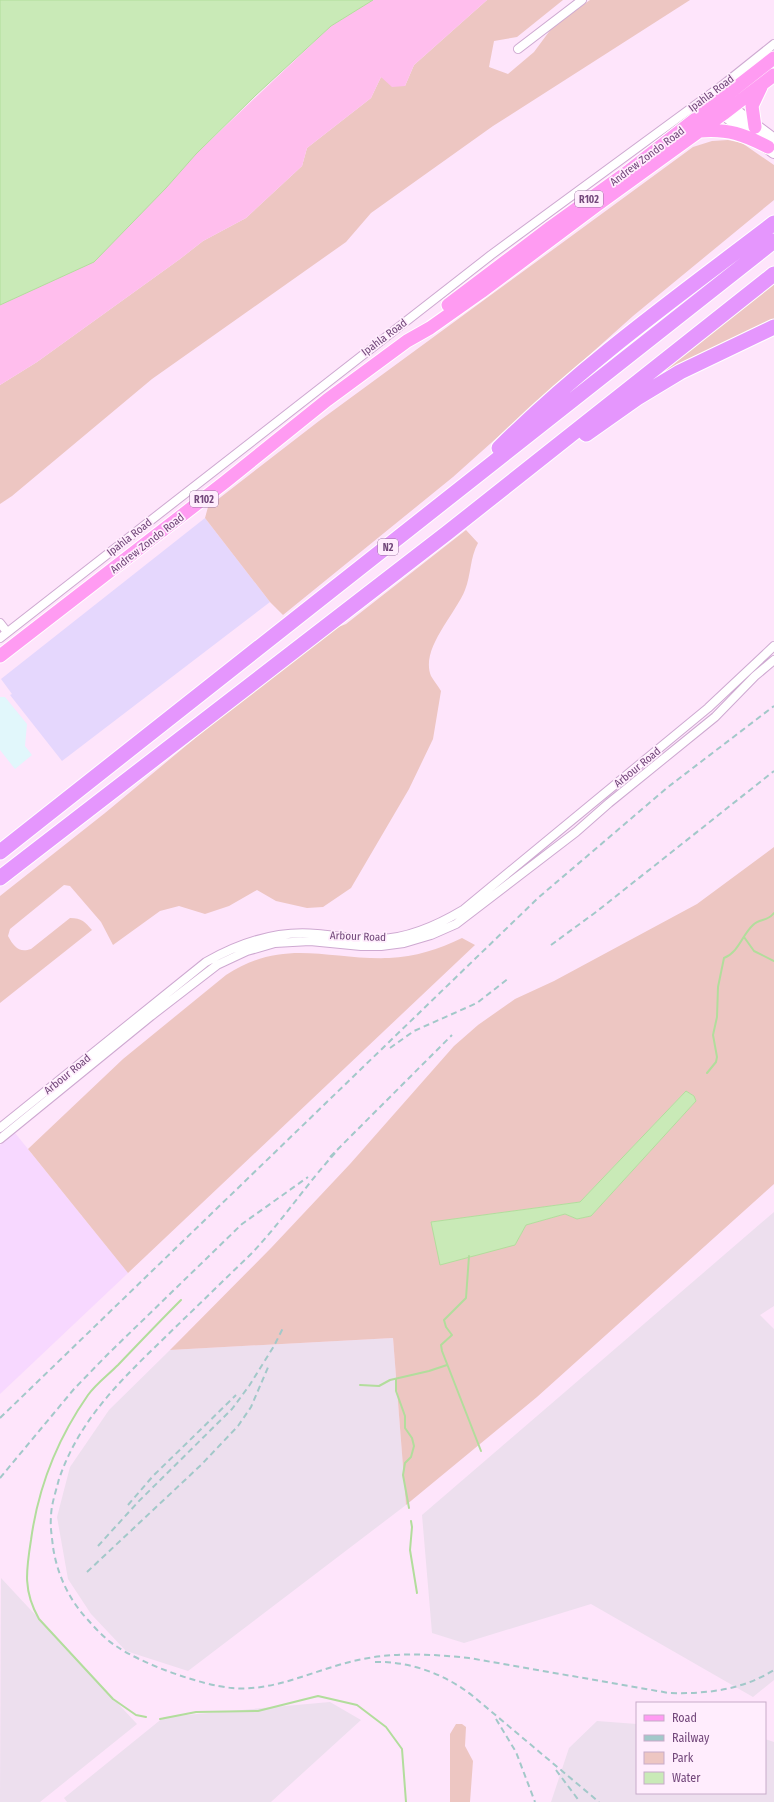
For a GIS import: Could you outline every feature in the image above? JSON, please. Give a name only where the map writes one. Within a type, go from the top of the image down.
[{"type":"highway","points":[[673,301],[774,214]]},
{"type":"highway","points":[[448,499],[529,419],[604,354],[774,223]]},
{"type":"highway","name":"N2","points":[[0,852],[774,241]]},
{"type":"highway","name":"N2","points":[[0,878],[447,533],[774,274]]},
{"type":"highway","points":[[447,533],[637,398],[680,372],[774,327]]},
{"type":"main road","name":"Andrew Zondo Road","points":[[475,283],[699,131],[774,58]]},
{"type":"main road","name":"Andrew Zondo Road","points":[[0,656],[213,491],[327,400],[407,341],[409,336],[417,329],[475,283],[551,226],[630,170],[722,107],[763,84],[774,74]]},
{"type":"main road","points":[[755,126],[752,106],[756,95],[763,84]]},
{"type":"main road","points":[[722,107],[755,126],[772,146]]},
{"type":"main road","points":[[722,107],[772,146]]},
{"type":"main road","points":[[699,131],[731,131],[746,135],[772,146]]},
{"type":"street","points":[[518,49],[582,0]]},
{"type":"street","name":"Ipahla Road","points":[[0,638],[344,368],[475,283],[508,242],[724,84],[774,44]]},
{"type":"street","points":[[0,623],[7,632]]},
{"type":"street","name":"Arbour Road","points":[[0,1128],[206,962],[228,949],[249,941],[293,933],[381,939],[404,936],[445,921],[463,910],[702,713],[774,646]]},
{"type":"street","name":"Arbour Road","points":[[0,1139],[217,965],[241,954],[275,943],[310,941],[361,946],[381,946],[404,943],[431,935],[456,924],[576,832],[609,803],[715,717],[755,676],[774,660]]},
{"type":"shaded area","points":[[205,518],[270,602],[62,761],[10,695],[12,694],[1,679]]},
{"type":"shaded area","points":[[0,697],[5,697],[27,724],[25,746],[32,755],[15,769],[0,750]]},
{"type":"shaded area","points":[[15,1133],[128,1273],[0,1394],[0,1145]]},
{"type":"shaded area","points":[[774,1212],[774,1306],[760,1315],[774,1329],[774,1680],[753,1697],[591,1604],[464,1643],[432,1633],[422,1515]]},
{"type":"shaded area","points":[[393,1338],[406,1505],[188,1671],[126,1651],[91,1614],[68,1579],[57,1517],[70,1467],[109,1410],[170,1350]]},
{"type":"shaded area","points":[[1,1578],[137,1724],[40,1802],[0,1802]]},
{"type":"shaded area","points":[[330,1702],[361,1720],[271,1802],[67,1802],[64,1798],[164,1717]]},
{"type":"shaded area","points":[[597,1721],[636,1724],[636,1794],[766,1794],[766,1739],[774,1742],[774,1802],[551,1802],[569,1748]]},
{"type":"green space","points":[[487,0],[563,0],[517,37],[494,41],[489,67],[508,74],[534,52],[554,25],[590,0],[690,0],[493,126],[371,213],[346,242],[152,379],[12,496],[0,504],[0,385],[37,362],[203,241],[246,218],[302,166],[307,148],[371,98],[381,77],[405,86],[414,65]]},
{"type":"green space","points":[[728,140],[742,143],[774,165],[774,200],[633,316],[453,477],[283,615],[270,602],[205,518],[208,507],[319,421],[693,147],[712,141]]},
{"type":"green space","points":[[774,281],[774,319],[638,386]]},
{"type":"green space","points":[[466,530],[478,543],[473,554],[467,584],[460,600],[440,632],[430,655],[429,666],[431,676],[441,691],[433,739],[409,789],[351,888],[323,907],[307,908],[276,901],[257,890],[229,906],[205,914],[179,906],[160,911],[113,945],[101,922],[70,886],[64,885],[10,929],[8,936],[10,940],[20,950],[31,949],[70,918],[83,921],[92,930],[0,1003],[0,896],[105,813],[211,725],[336,628],[346,624]]},
{"type":"green space","points":[[774,847],[774,1184],[537,1397],[406,1505],[393,1338],[170,1350],[271,1248],[350,1164],[454,1046],[478,1025],[515,999],[554,981],[697,904]],"holes":[[[686,1091],[694,1096],[696,1101],[591,1216],[577,1219],[565,1214],[526,1225],[515,1245],[432,1222],[580,1202]]]},
{"type":"green space","points":[[462,938],[475,945],[128,1273],[28,1149],[123,1059],[226,975],[247,963],[287,953],[367,958],[408,956],[445,946]]},
{"type":"green space","points":[[456,1724],[462,1724],[466,1727],[465,1746],[473,1761],[470,1802],[450,1802],[450,1734]]},
{"type":"sand","points":[[373,0],[487,0],[414,65],[405,86],[392,87],[381,77],[371,98],[307,148],[302,166],[246,218],[203,241],[37,362],[0,385],[0,305],[166,188],[196,154],[331,26]]},
{"type":"water","points":[[0,0],[373,0],[331,26],[256,95],[196,154],[166,188],[94,262],[0,305]]},
{"type":"water","points":[[686,1091],[694,1096],[696,1101],[591,1216],[577,1219],[565,1214],[526,1225],[515,1245],[440,1265],[431,1222],[580,1202]]},
{"type":"waterway","points":[[707,1073],[716,1062],[717,1057],[713,1035],[717,1017],[718,987],[724,958],[737,948],[753,925],[758,921],[769,918],[774,913]]},
{"type":"waterway","points":[[744,937],[754,951],[774,961]]},
{"type":"waterway","points":[[469,1256],[466,1298],[444,1320],[446,1327],[452,1335],[441,1345],[481,1451]]},
{"type":"waterway","points":[[146,1717],[136,1715],[113,1699],[39,1619],[30,1599],[27,1571],[34,1521],[44,1483],[67,1428],[77,1411],[95,1387],[181,1300]]},
{"type":"waterway","points":[[360,1385],[379,1386],[390,1380],[429,1371],[447,1365]]},
{"type":"waterway","points":[[396,1379],[396,1391],[405,1416],[405,1428],[412,1438],[414,1446],[411,1457],[405,1463],[403,1475],[409,1508]]},
{"type":"waterway","points":[[411,1521],[412,1527],[410,1550],[417,1593]]},
{"type":"waterway","points":[[160,1719],[196,1712],[258,1711],[318,1696],[357,1705],[386,1727],[402,1749],[406,1802]]},
{"type":"railway","points":[[0,1418],[538,898],[668,787],[774,706]]},
{"type":"railway","points":[[551,945],[596,912],[774,771]]},
{"type":"railway","points":[[390,1048],[414,1031],[477,1003],[509,978]]},
{"type":"railway","points":[[330,1157],[452,1035]]},
{"type":"railway","points":[[335,1153],[253,1252],[139,1363],[111,1393],[98,1408],[76,1441],[59,1479],[51,1512],[51,1524],[57,1567],[65,1586],[81,1612],[108,1640],[127,1653],[172,1673],[204,1683],[232,1688],[264,1687],[358,1660],[372,1657],[399,1655],[469,1658],[669,1693],[697,1693],[724,1689],[749,1682],[774,1670]]},
{"type":"railway","points":[[0,1478],[74,1389],[107,1355],[242,1224],[308,1177]]},
{"type":"railway","points":[[98,1546],[138,1502],[232,1409],[249,1386],[274,1346],[283,1328]]},
{"type":"railway","points":[[87,1572],[201,1465],[238,1426],[251,1407],[269,1365]]},
{"type":"railway","points":[[128,1505],[153,1476],[236,1395]]},
{"type":"railway","points":[[375,1662],[388,1662],[415,1667],[452,1682],[474,1697],[599,1802]]},
{"type":"railway","points":[[496,1719],[516,1752],[535,1802]]},
{"type":"railway","points":[[556,1770],[580,1802]]}]
